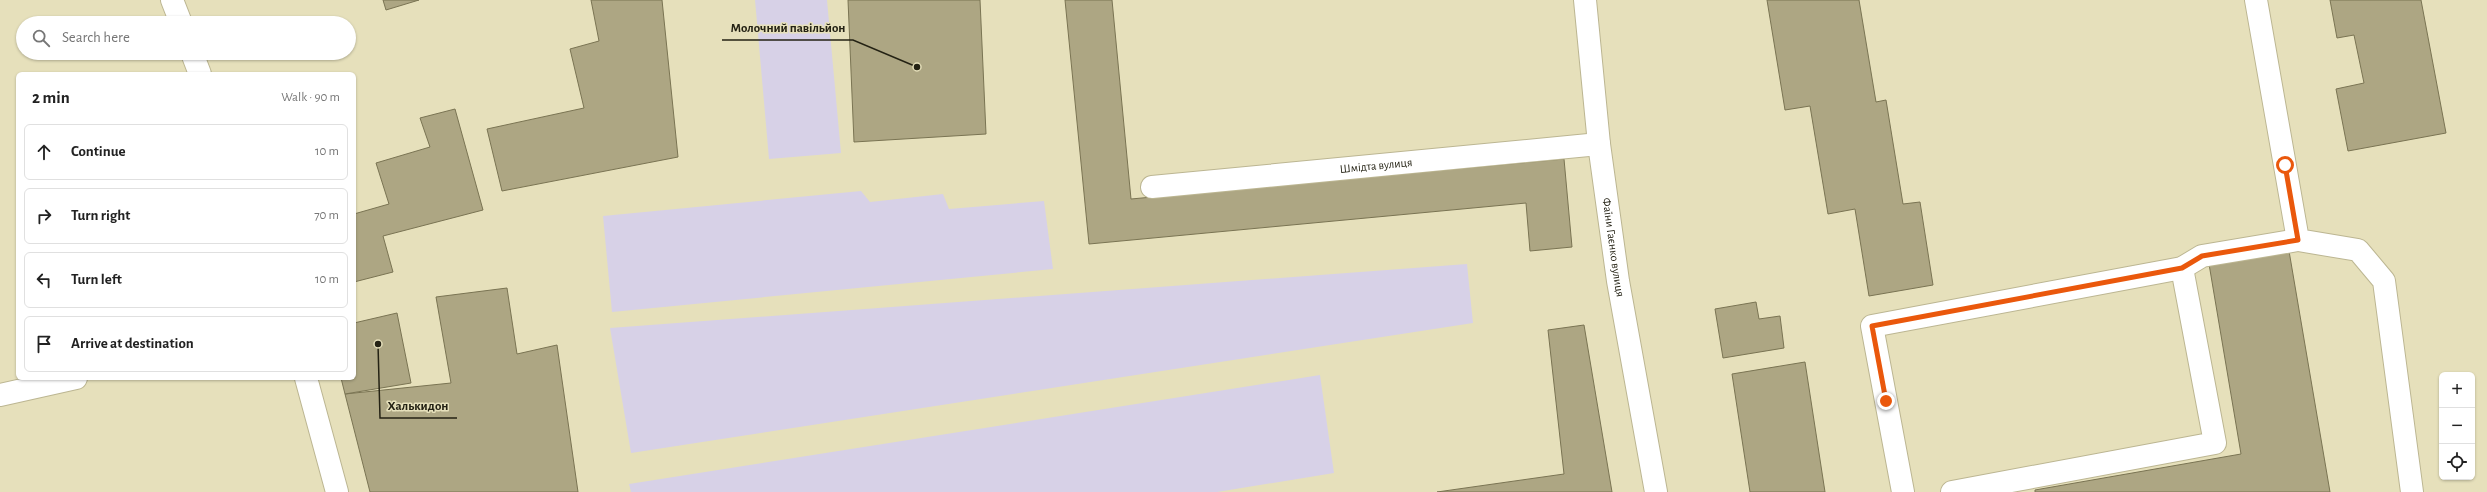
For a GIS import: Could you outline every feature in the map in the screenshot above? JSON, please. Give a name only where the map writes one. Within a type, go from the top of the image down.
[{"type":"street","points":[[172,0],[178,16]]},
{"type":"street","name":"Фаїни Гаєнко вулиця","points":[[1584,0],[1599,144],[1618,281],[1656,492]]},
{"type":"street","points":[[2256,0],[2298,240]]},
{"type":"street","points":[[195,60],[199,72]]},
{"type":"street","name":"Шмідта вулиця","points":[[1152,187],[1599,144]]},
{"type":"street","points":[[1904,492],[1872,326],[2182,268],[2202,256],[2298,240],[2358,250],[2384,281],[2412,492]]},
{"type":"street","points":[[1952,492],[2215,443],[2182,268]]},
{"type":"street","points":[[0,395],[67,380]]},
{"type":"street","points":[[307,380],[337,492]]},
{"type":"shaded area","points":[[755,0],[827,0],[841,153],[769,159]]},
{"type":"shaded area","points":[[861,191],[870,202],[943,194],[949,209],[1044,201],[1053,269],[612,312],[603,216]]},
{"type":"shaded area","points":[[1467,264],[1473,323],[631,453],[610,328]]},
{"type":"shaded area","points":[[1320,375],[1334,473],[1217,492],[631,492],[629,484]]},
{"type":"building","points":[[383,0],[419,0],[386,10]]},
{"type":"building","points":[[591,0],[662,0],[678,157],[502,191],[487,129],[584,108],[570,49],[599,41]]},
{"type":"building","points":[[848,0],[980,0],[986,134],[854,142]]},
{"type":"building","points":[[1065,0],[1112,0],[1131,199],[1564,159],[1572,247],[1530,251],[1526,203],[1089,244]]},
{"type":"building","points":[[1767,0],[1859,0],[1876,102],[1886,100],[1903,204],[1920,202],[1933,285],[1869,296],[1855,209],[1828,214],[1810,106],[1785,110]]},
{"type":"building","points":[[2330,0],[2421,0],[2446,133],[2348,151],[2336,89],[2364,83],[2354,35],[2337,38]]},
{"type":"building","points":[[455,109],[483,210],[383,236],[393,272],[356,281],[356,213],[389,204],[376,163],[430,147],[420,118]]},
{"type":"building","points":[[2288,245],[2330,492],[2035,492],[2035,490],[2241,454],[2208,258]]},
{"type":"building","points":[[507,288],[517,354],[557,345],[578,492],[370,492],[345,394],[451,383],[436,297]]},
{"type":"building","points":[[1756,302],[1759,319],[1780,316],[1784,348],[1723,358],[1715,309]]},
{"type":"building","points":[[397,313],[411,383],[345,394],[342,380],[356,380],[356,323]]},
{"type":"building","points":[[1584,325],[1612,492],[1437,492],[1564,474],[1548,330]]},
{"type":"building","points":[[1805,362],[1825,492],[1750,492],[1732,374]]},
{"type":"place","name":"Молочний павільйон","points":[[917,67]]},
{"type":"place","name":"Халькидон","points":[[378,344]]},
{"type":"route","points":[[1886,401],[1872,326],[2182,268],[2202,256],[2298,240],[2285,165]]}]
